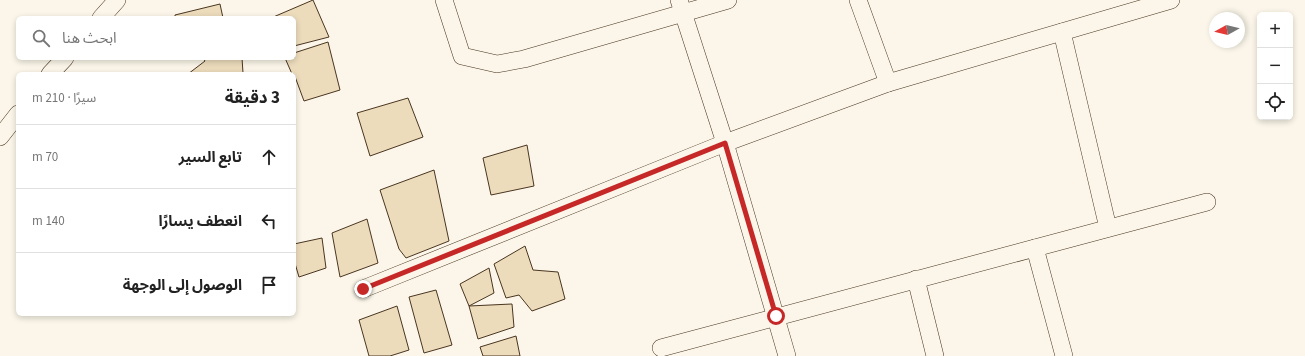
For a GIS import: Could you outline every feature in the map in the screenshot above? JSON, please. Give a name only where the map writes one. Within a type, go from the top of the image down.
[{"type":"street","points":[[103,16],[117,0]]},
{"type":"street","points":[[444,0],[462,56],[497,64],[524,59],[681,7],[728,0]]},
{"type":"street","points":[[858,0],[888,83]]},
{"type":"street","points":[[363,289],[725,143],[888,83],[1171,0]]},
{"type":"street","points":[[681,7],[725,143],[787,356]]},
{"type":"street","points":[[1062,32],[1108,228]]},
{"type":"street","points":[[52,72],[63,60]]},
{"type":"street","points":[[0,137],[16,117]]},
{"type":"street","points":[[661,348],[776,316],[1207,202]]},
{"type":"street","points":[[1035,248],[1064,356]]},
{"type":"street","points":[[916,279],[935,356]]},
{"type":"building","points":[[313,0],[329,37],[296,45],[296,16],[276,16]]},
{"type":"building","points":[[220,4],[223,16],[175,16]]},
{"type":"building","points":[[328,42],[340,90],[304,101],[296,79],[296,72],[291,72],[286,60],[296,60],[296,52]]},
{"type":"building","points":[[204,60],[242,60],[243,72],[191,72]]},
{"type":"building","points":[[408,98],[423,137],[370,156],[357,113]]},
{"type":"building","points":[[527,145],[534,186],[491,195],[483,158]]},
{"type":"building","points":[[434,170],[449,241],[406,258],[399,249],[380,190]]},
{"type":"building","points":[[367,219],[378,263],[340,277],[332,233]]},
{"type":"building","points":[[322,238],[326,268],[299,277],[296,267],[296,244]]},
{"type":"building","points":[[525,246],[533,270],[558,272],[565,299],[532,311],[519,295],[506,298],[494,264]]},
{"type":"building","points":[[489,268],[494,293],[469,306],[460,284]]},
{"type":"building","points":[[436,290],[452,345],[424,353],[409,297]]},
{"type":"building","points":[[512,304],[514,327],[478,339],[469,306]]},
{"type":"building","points":[[397,306],[409,350],[390,356],[369,356],[359,320]]},
{"type":"building","points":[[516,336],[520,356],[483,356],[480,347]]},
{"type":"route","points":[[363,289],[725,143],[776,316]]}]
